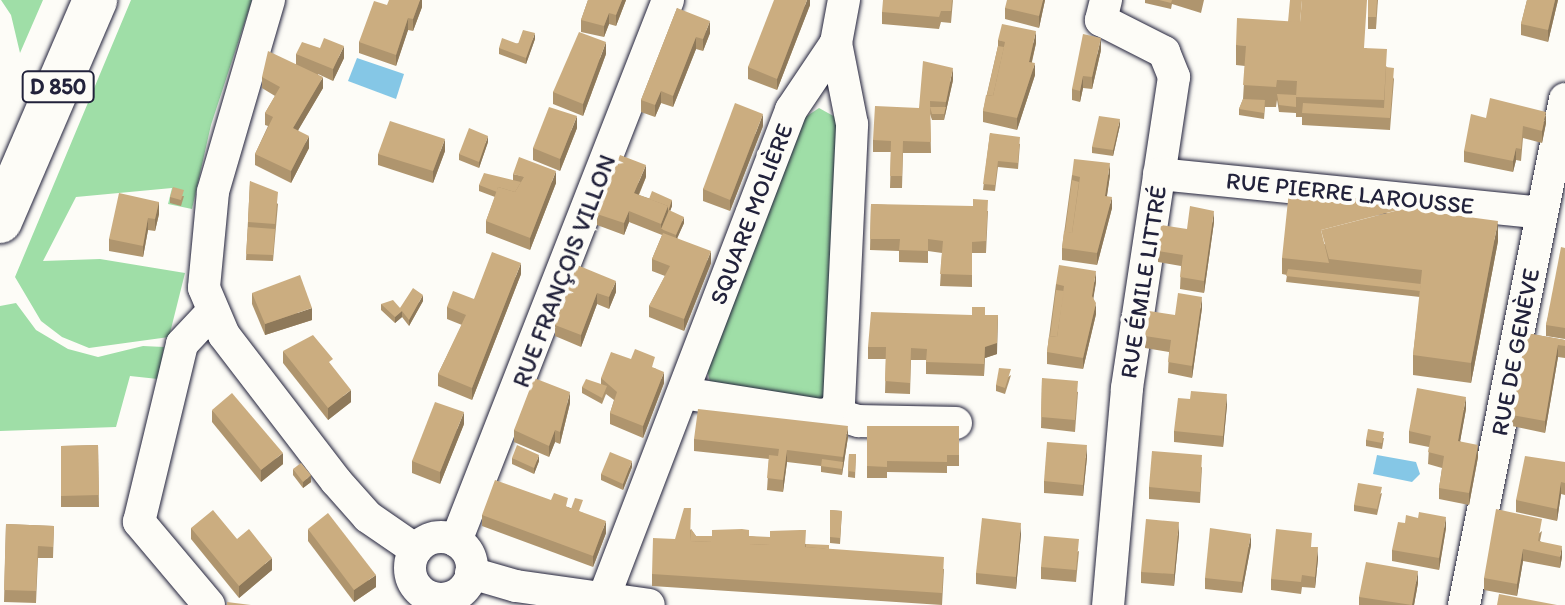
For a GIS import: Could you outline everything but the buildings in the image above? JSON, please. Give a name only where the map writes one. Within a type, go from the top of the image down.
[{"type":"highway","name":"D 850","points":[[0,147],[63,0]]},
{"type":"highway","name":"D 850","points":[[0,221],[95,0]]},
{"type":"street","points":[[269,0],[213,192],[203,266],[211,313],[356,505],[416,550]]},
{"type":"street","name":"RUE FRANÇOIS VILLON","points":[[456,541],[668,0]]},
{"type":"street","name":"SQUARE MOLIÈRE","points":[[832,413],[843,391],[852,124],[836,43],[844,0]]},
{"type":"street","name":"RUE ÉMILE LITTRÉ","points":[[1106,0],[1101,20],[1164,52],[1174,77],[1127,389],[1108,605]]},
{"type":"street","name":"SQUARE MOLIÈRE","points":[[604,597],[791,110],[836,43]]},
{"type":"street","name":"RUE DE GENÈVE","points":[[1464,605],[1565,99]]},
{"type":"street","name":"RUE PIERRE LAROUSSE","points":[[1159,174],[1541,213]]},
{"type":"street","points":[[209,605],[139,522],[182,344],[211,313]]},
{"type":"street","points":[[683,393],[704,400],[832,413],[859,421],[956,423]]},
{"type":"street","points":[[456,592],[470,558],[456,541],[435,538],[416,550],[410,564],[416,596],[432,598],[456,592],[516,586],[649,605]]},
{"type":"green space","points":[[1,0],[43,0],[20,53],[11,15]]},
{"type":"green space","points":[[131,0],[252,0],[211,125],[192,209],[168,204],[172,188],[76,197],[43,261],[100,259],[185,273],[169,337],[89,348],[62,337],[41,321],[15,277]]},
{"type":"green space","points":[[819,108],[837,118],[833,377],[823,401],[711,387],[707,369],[804,118]]},
{"type":"green space","points":[[16,303],[36,330],[68,349],[98,357],[143,346],[164,347],[158,379],[130,376],[116,427],[0,431],[0,306]]},
{"type":"water","points":[[357,58],[404,74],[396,99],[348,81]]},
{"type":"water","points":[[1377,455],[1416,462],[1420,474],[1412,482],[1373,474]]}]
